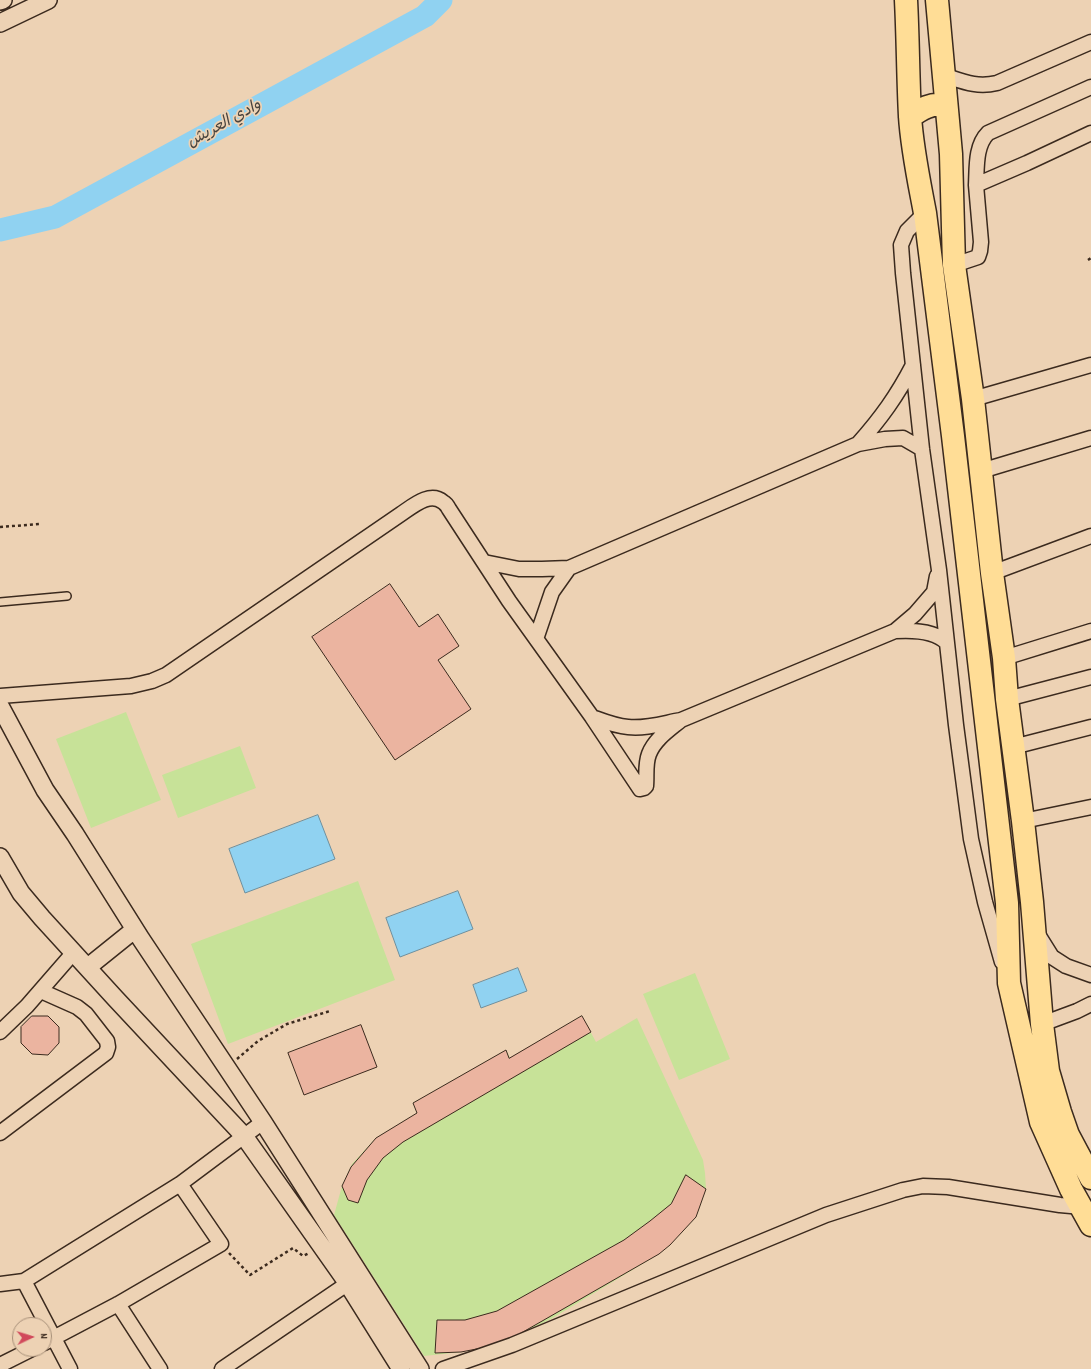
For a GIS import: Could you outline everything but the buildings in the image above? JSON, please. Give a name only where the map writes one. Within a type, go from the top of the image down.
[{"type":"highway","points":[[906,0],[909,45],[910,117],[925,213],[953,436],[1007,903],[1009,983],[1042,1122],[1071,1189],[1086,1216]]},
{"type":"highway","points":[[937,0],[951,154],[954,265],[973,399],[992,573],[1004,658],[1007,699],[1032,902],[1042,1024],[1048,1071],[1068,1135],[1091,1178]]},
{"type":"highway","points":[[910,117],[924,107],[938,104],[946,106]]},
{"type":"highway","points":[[915,155],[939,159],[951,154]]},
{"type":"highway","points":[[953,436],[976,432]]},
{"type":"highway","points":[[1007,903],[1032,902]]},
{"type":"street","points":[[0,23],[48,0]]},
{"type":"street","points":[[943,75],[977,86],[986,86],[997,83],[1091,42]]},
{"type":"street","points":[[954,265],[978,258],[980,251],[976,185],[979,148],[981,142],[988,133],[1091,87]]},
{"type":"street","points":[[976,185],[1091,133]]},
{"type":"street","points":[[925,213],[907,231],[901,245],[922,449],[939,570],[971,839],[985,902],[1009,983]]},
{"type":"street","points":[[858,444],[890,406],[913,365]]},
{"type":"street","points":[[973,399],[1091,366]]},
{"type":"street","points":[[484,562],[519,569],[569,568],[858,444],[889,438],[903,438],[922,449]]},
{"type":"street","points":[[981,471],[1091,438]]},
{"type":"street","points":[[0,696],[131,686],[152,682],[166,675],[424,499],[436,499],[442,501],[450,509],[536,639],[592,717],[640,789],[646,786],[649,755],[653,748],[664,733],[681,720]]},
{"type":"street","points":[[992,573],[1091,536]]},
{"type":"street","points":[[536,639],[552,592],[569,568]]},
{"type":"street","points":[[592,717],[628,727],[653,726],[681,720],[895,631],[915,614],[934,592],[939,570]]},
{"type":"street","points":[[895,631],[924,632],[943,639],[947,643]]},
{"type":"street","points":[[1004,658],[1091,631]]},
{"type":"street","points":[[1007,699],[1091,677]]},
{"type":"street","points":[[0,706],[45,790],[75,834],[134,930],[263,1122],[420,1369]]},
{"type":"street","points":[[1013,747],[1091,727]]},
{"type":"street","points":[[1023,821],[1091,807]]},
{"type":"street","points":[[1,863],[21,893],[42,918],[244,1136],[322,1246],[401,1369]]},
{"type":"street","points":[[1034,928],[1052,957],[1066,966],[1091,975]]},
{"type":"street","points":[[88,968],[134,930]]},
{"type":"street","points":[[0,1032],[41,991],[74,952]]},
{"type":"street","points":[[0,1133],[108,1050],[107,1041],[81,1010],[72,1004],[41,991]]},
{"type":"street","points":[[1042,1024],[1091,1004]]},
{"type":"street","points":[[0,1284],[24,1281],[180,1184],[263,1122]]},
{"type":"street","points":[[52,1339],[118,1304],[221,1244],[180,1184]]},
{"type":"street","points":[[442,1369],[512,1345],[826,1214],[903,1190],[923,1186],[948,1187],[1053,1204],[1086,1216]]},
{"type":"street","points":[[24,1281],[39,1317]]},
{"type":"street","points":[[222,1369],[347,1284]]},
{"type":"street","points":[[118,1304],[160,1369]]},
{"type":"street","points":[[52,1345],[70,1369]]},
{"type":"street","points":[[0,1365],[16,1357]]},
{"type":"lane","points":[[0,602],[67,596]]},
{"type":"path","points":[[0,528],[40,524]]},
{"type":"path","points":[[227,1067],[258,1041],[287,1024],[330,1011]]},
{"type":"path","points":[[221,1244],[250,1275],[293,1248],[303,1256],[322,1246]]},
{"type":"green space","points":[[126,712],[161,800],[91,828],[56,739]]},
{"type":"green space","points":[[240,746],[256,788],[178,818],[162,775]]},
{"type":"green space","points":[[358,881],[395,980],[228,1044],[191,944]]},
{"type":"green space","points":[[695,973],[730,1059],[679,1080],[643,994]]},
{"type":"green space","points":[[582,1016],[596,1042],[637,1018],[703,1160],[706,1189],[696,1217],[670,1245],[659,1254],[551,1319],[516,1336],[461,1352],[424,1356],[334,1215],[342,1186],[352,1164],[376,1138],[417,1113],[413,1103],[506,1050],[510,1058]]},
{"type":"water","points":[[318,815],[335,859],[245,893],[229,849]]},
{"type":"water","points":[[458,891],[473,929],[400,957],[386,918]]},
{"type":"water","points":[[518,968],[527,991],[481,1008],[473,985]]},
{"type":"waterway","name":"وادي العريش","points":[[0,230],[55,217],[425,16],[441,0]]}]
